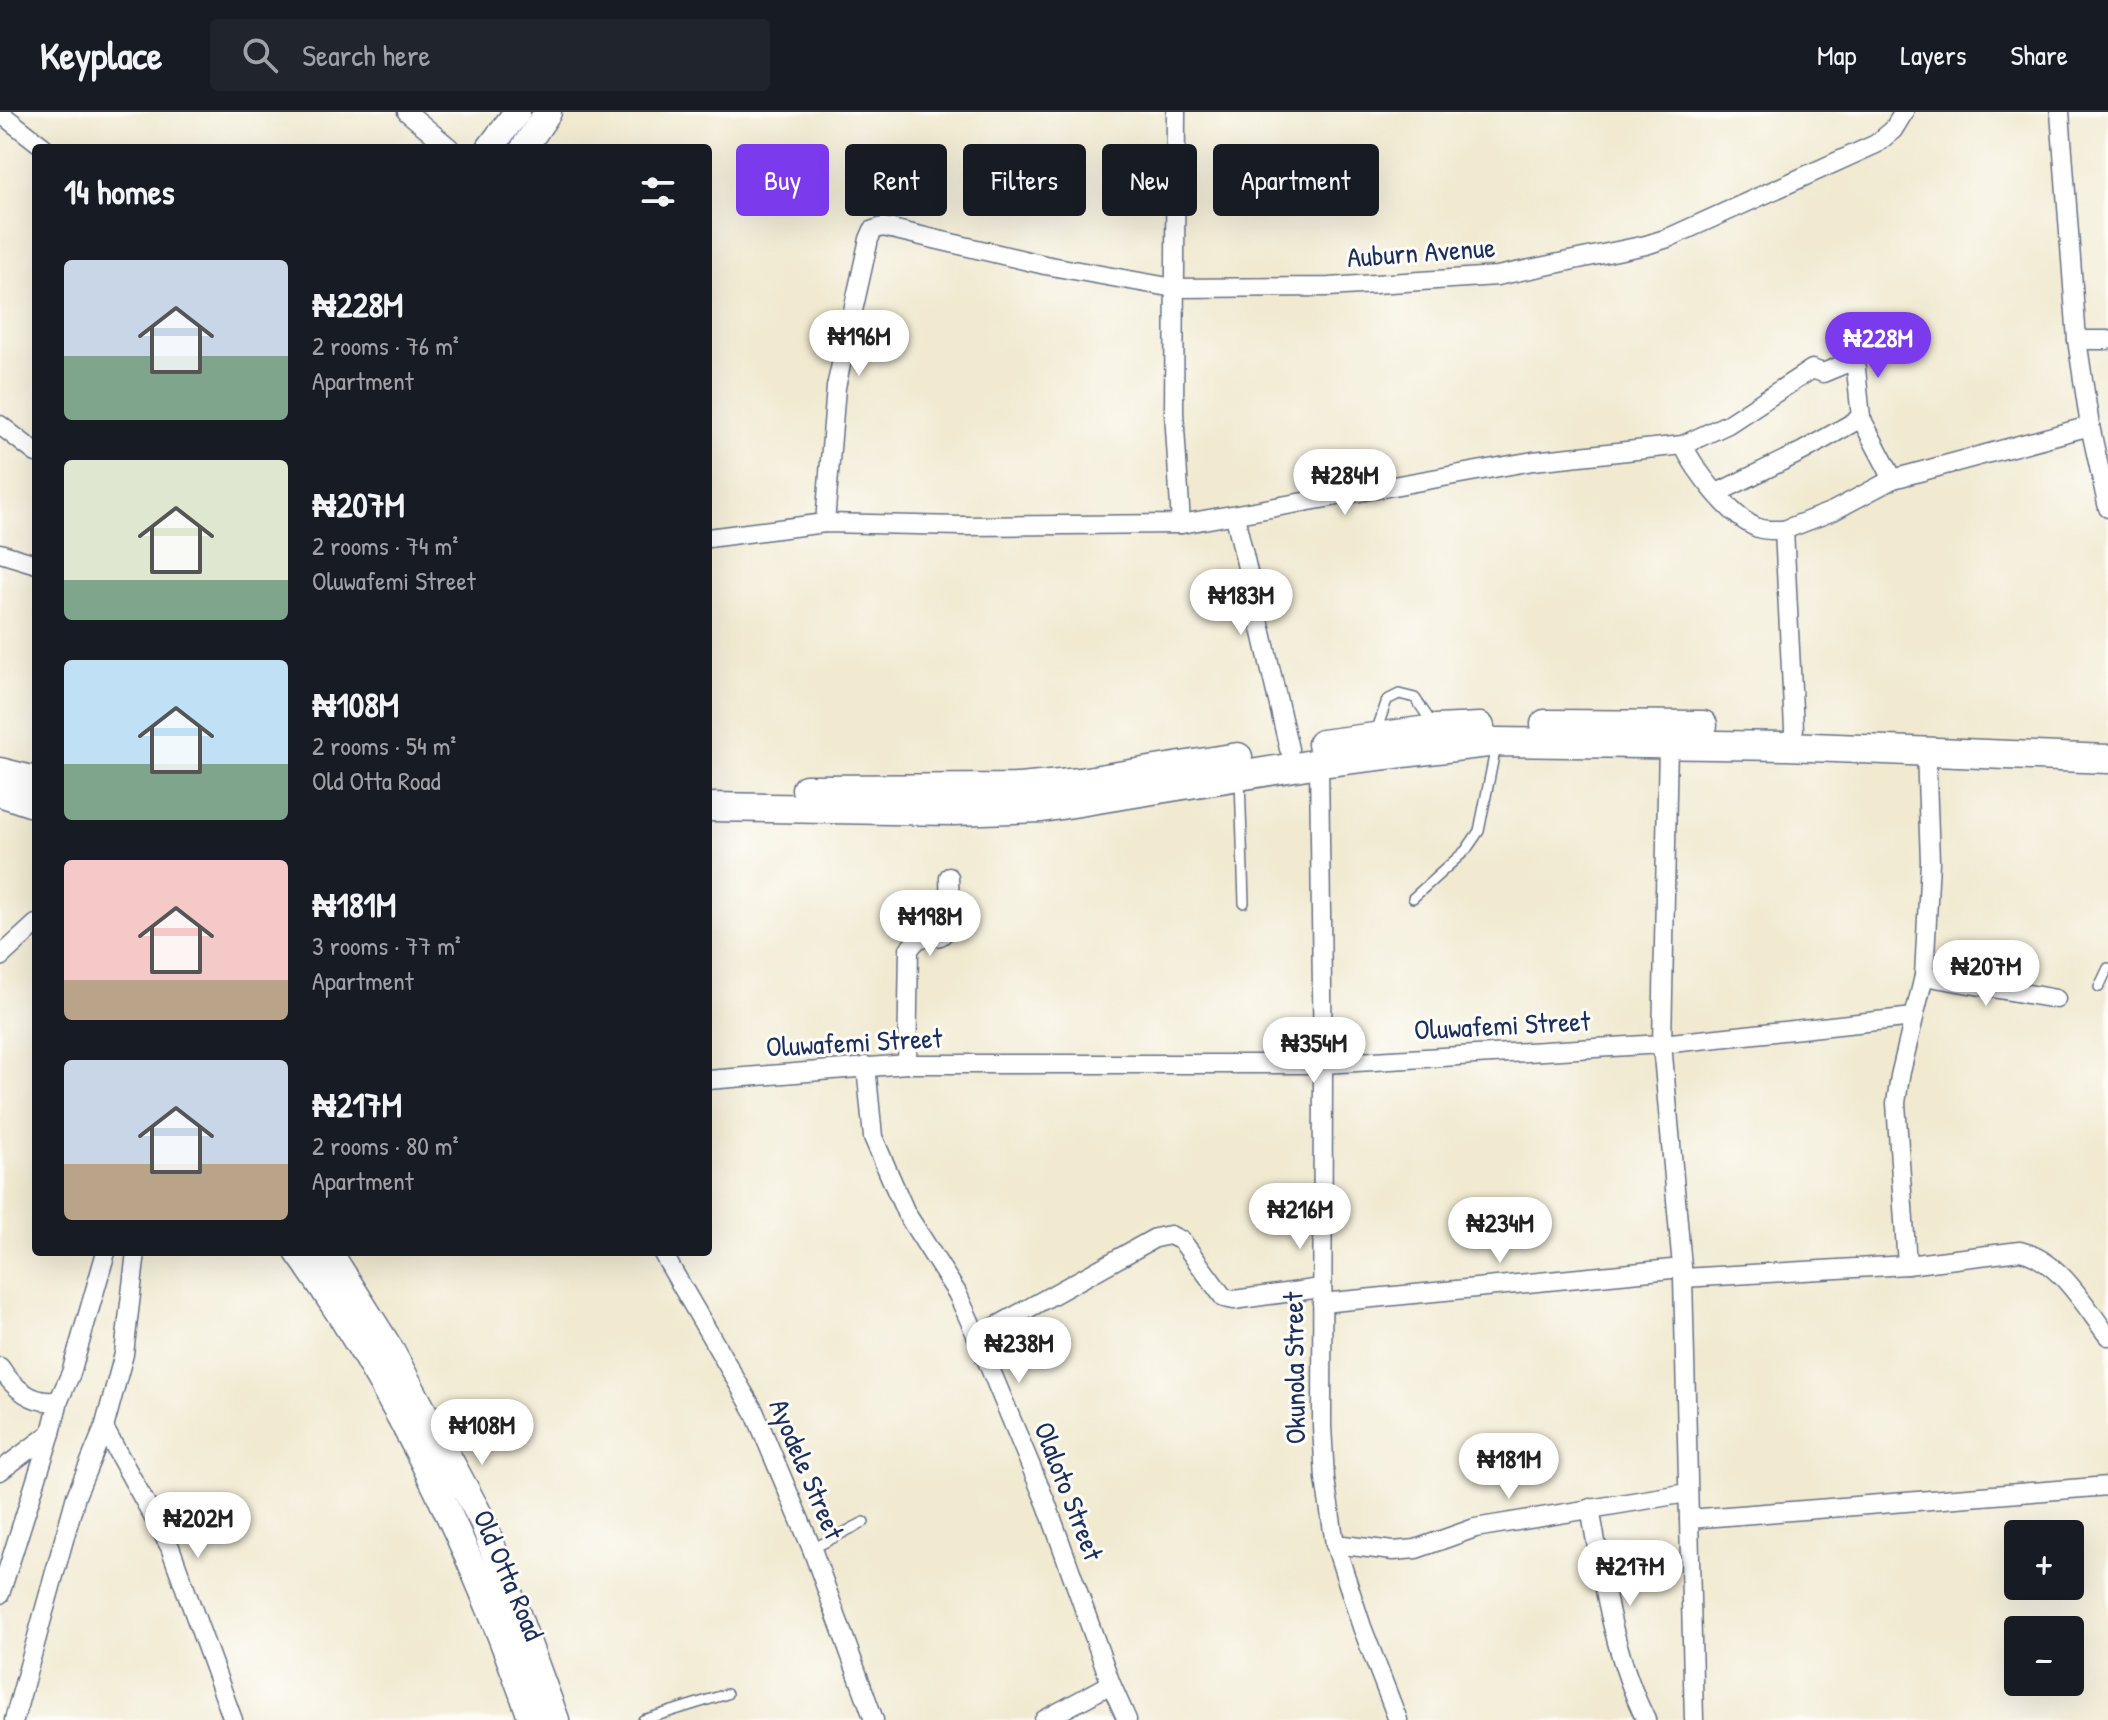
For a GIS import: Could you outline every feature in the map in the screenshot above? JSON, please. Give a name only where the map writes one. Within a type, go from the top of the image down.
[{"type":"main road","points":[[712,807],[953,811],[1042,808],[1289,749],[1436,729],[1618,723],[2108,740]]},
{"type":"main road","points":[[712,790],[1020,788],[1080,782],[1239,776],[1496,742],[1926,750],[2108,759]]},
{"type":"main road","points":[[0,772],[32,780]]},
{"type":"main road","points":[[0,792],[32,803]]},
{"type":"street","points":[[407,112],[445,144]]},
{"type":"street","points":[[493,144],[517,112]]},
{"type":"street","points":[[527,144],[548,112]]},
{"type":"street","points":[[1176,112],[1174,412],[1181,524]]},
{"type":"street","name":"Auburn Avenue","points":[[825,523],[836,387],[873,230],[883,227],[1045,265],[1174,288],[1329,287],[1497,276],[1646,245],[1690,229],[1876,144],[1893,130],[1904,112]]},
{"type":"street","points":[[2060,112],[2077,340],[2090,426],[2108,508]]},
{"type":"street","points":[[0,113],[40,144]]},
{"type":"street","points":[[2077,340],[2108,340]]},
{"type":"street","points":[[712,537],[825,523],[961,526],[1181,524],[1235,516],[1533,461],[1683,445],[1728,424],[1812,369],[1823,373],[1847,363],[1853,364],[1856,369],[1861,418],[1893,479]]},
{"type":"street","points":[[1717,493],[1803,451],[1861,418]]},
{"type":"street","points":[[0,425],[32,450]]},
{"type":"street","points":[[1683,445],[1692,464],[1744,520],[1760,529],[1784,530],[1833,511],[1893,479],[2090,426]]},
{"type":"street","points":[[1235,516],[1289,749]]},
{"type":"street","points":[[1784,530],[1794,729]]},
{"type":"street","points":[[0,553],[32,563]]},
{"type":"street","points":[[1668,743],[1662,1044],[1683,1273],[1694,1720]]},
{"type":"street","points":[[1907,1265],[1896,1103],[1924,976],[1930,861],[1926,750]]},
{"type":"street","name":"Okunola Street","points":[[1319,763],[1323,1064],[1322,1426],[1325,1479],[1335,1544],[1362,1627],[1398,1720]]},
{"type":"street","points":[[907,1064],[909,949],[919,938],[940,936],[946,932],[949,877]]},
{"type":"street","points":[[0,957],[32,928]]},
{"type":"street","points":[[1924,976],[2056,999]]},
{"type":"street","name":"Oluwafemi Street","points":[[712,1080],[907,1064],[1323,1064],[1662,1044],[1914,1017]]},
{"type":"street","name":"Olaloto Street","points":[[866,1066],[873,1137],[906,1213],[957,1293],[977,1337],[1047,1505],[1111,1684],[1127,1720]]},
{"type":"street","points":[[977,1337],[1155,1238],[1170,1235],[1182,1241],[1224,1298],[1234,1300],[1683,1273],[1907,1265],[2020,1251],[2037,1255],[2061,1276],[2108,1336]]},
{"type":"street","points":[[0,1594],[105,1256]]},
{"type":"street","points":[[14,1720],[76,1496],[104,1428],[124,1354],[136,1256]]},
{"type":"street","name":"Old Otta Road","points":[[301,1256],[367,1354],[393,1401],[470,1560],[532,1720]]},
{"type":"street","name":"Old Otta Road","points":[[331,1256],[397,1362],[483,1522],[556,1720]]},
{"type":"street","name":"Ayodele Street","points":[[664,1256],[754,1411],[812,1549],[874,1720]]},
{"type":"street","points":[[0,1367],[28,1397],[46,1403],[59,1400]]},
{"type":"street","points":[[104,1428],[170,1547],[233,1720]]},
{"type":"street","points":[[0,1471],[51,1433]]},
{"type":"street","points":[[1689,1519],[2108,1486]]},
{"type":"street","points":[[1335,1544],[1393,1551],[1416,1549],[1475,1528],[1687,1493]]},
{"type":"street","points":[[1590,1508],[1611,1623],[1633,1692],[1646,1720]]},
{"type":"street","points":[[1044,1720],[1111,1684]]},
{"type":"lane","points":[[1375,736],[1387,700],[1399,694],[1415,698],[1436,729]]},
{"type":"lane","points":[[1413,898],[1466,850],[1479,831],[1496,742]]},
{"type":"lane","points":[[1239,776],[1244,903]]},
{"type":"lane","points":[[2099,987],[2108,968]]},
{"type":"lane","points":[[812,1549],[864,1522]]},
{"type":"lane","points":[[643,1720],[727,1694]]}]
